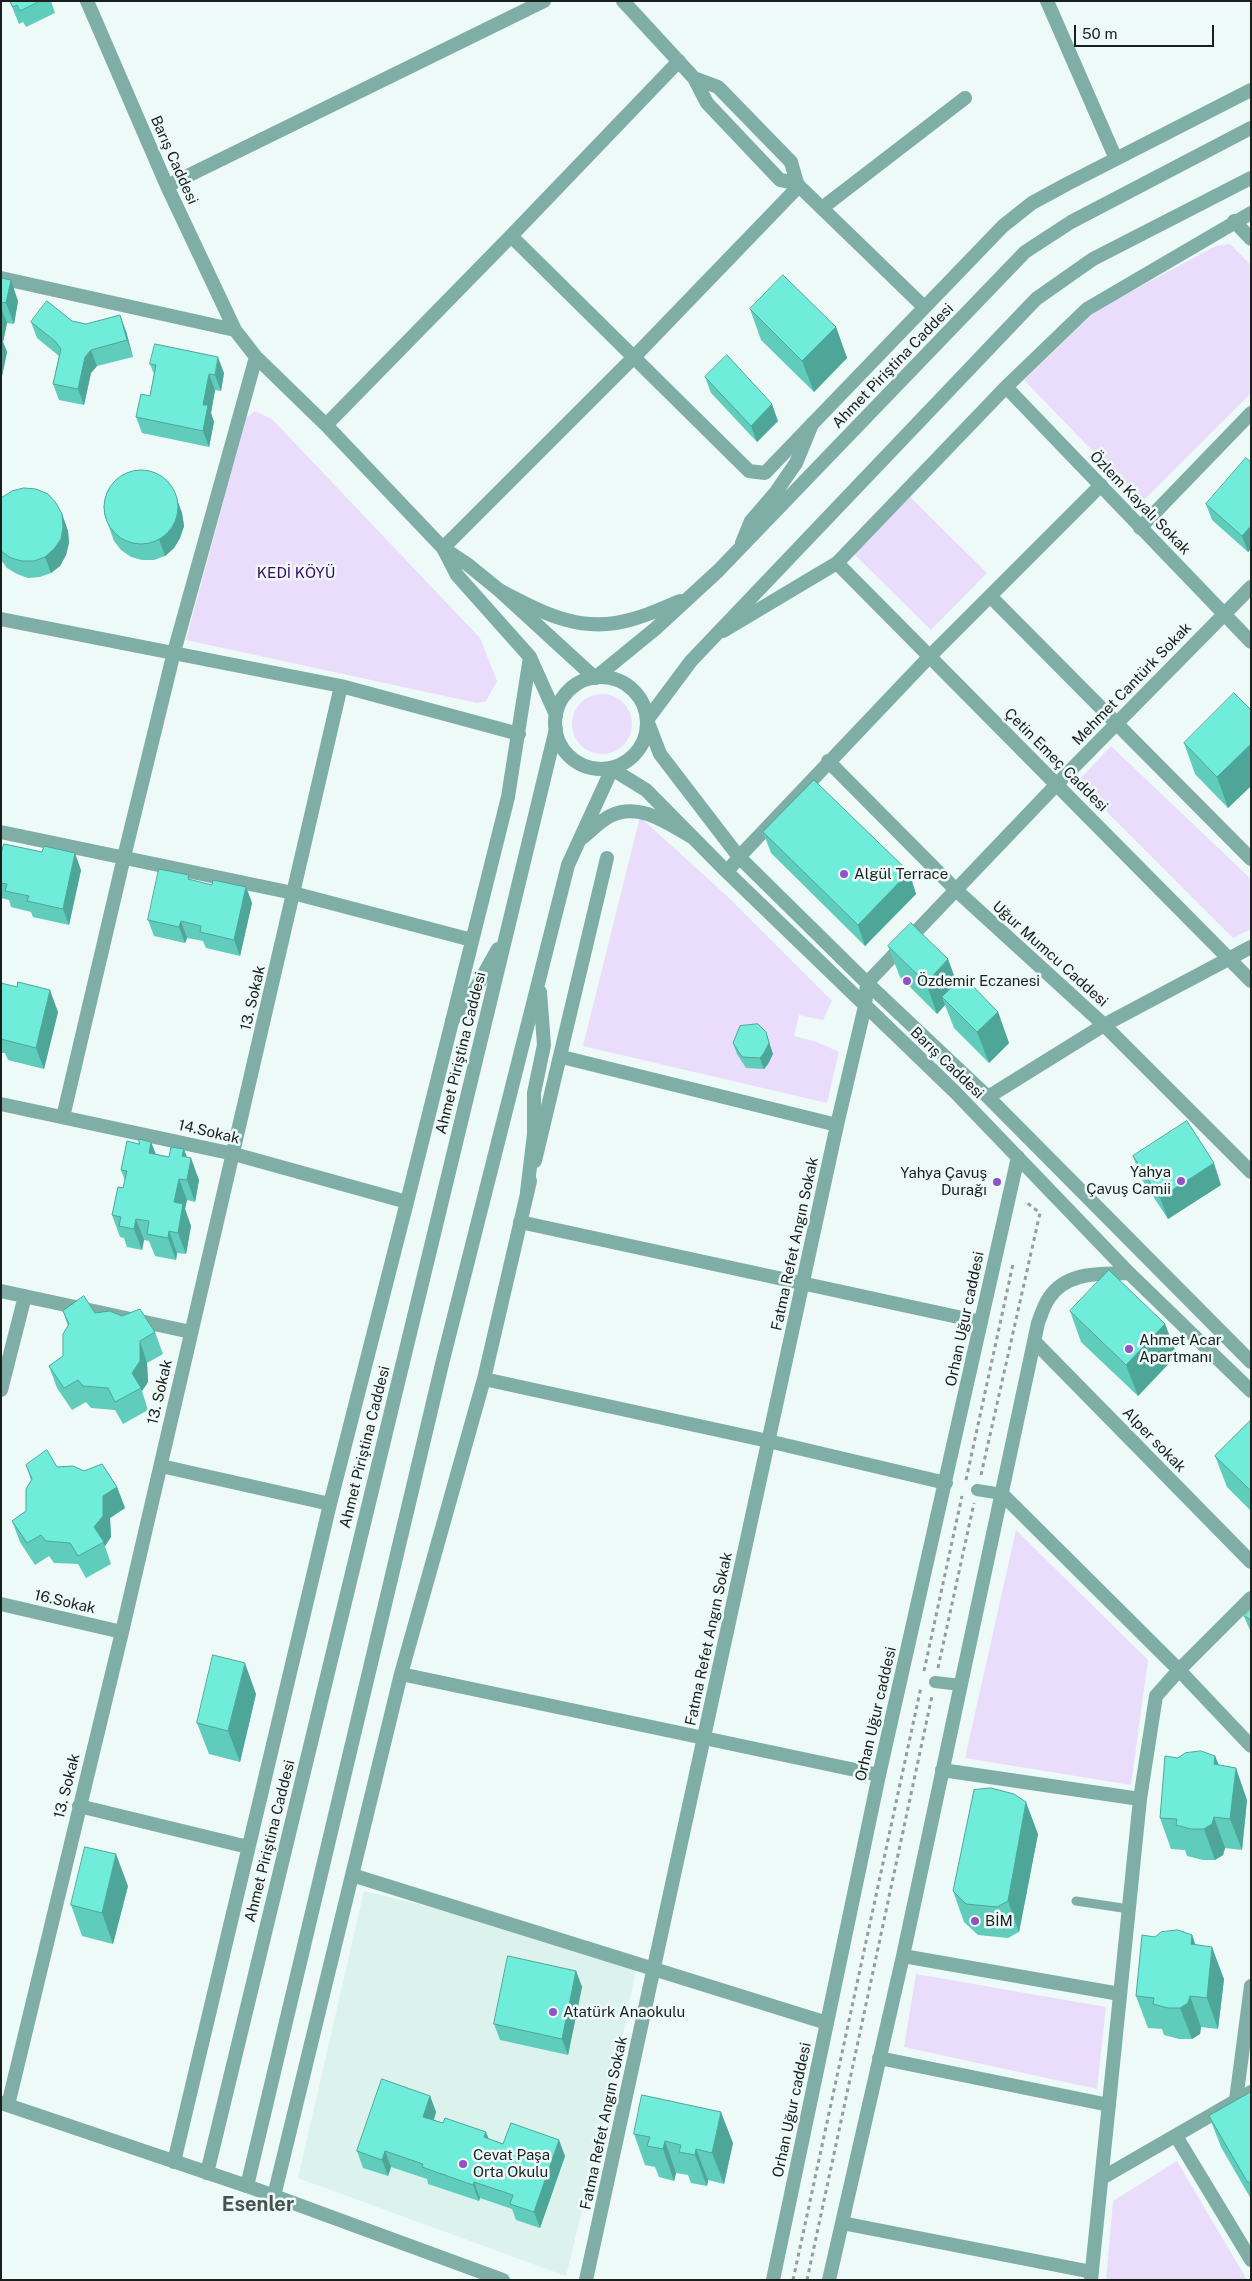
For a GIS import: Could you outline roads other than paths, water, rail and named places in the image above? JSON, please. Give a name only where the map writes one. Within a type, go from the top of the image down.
[{"type":"street","name":"Barış Caddesi","points":[[87,1],[167,186],[236,330],[256,357],[326,424],[443,548]]},
{"type":"street","points":[[167,186],[544,1]]},
{"type":"street","points":[[623,1],[694,78],[707,103],[780,180],[798,185],[924,306]]},
{"type":"street","points":[[1047,1],[1116,159]]},
{"type":"street","points":[[326,424],[511,236],[679,61]]},
{"type":"street","points":[[694,78],[718,86],[791,162],[798,185]]},
{"type":"street","points":[[511,236],[749,471],[765,473],[1003,226],[1032,203],[1251,90]]},
{"type":"street","points":[[822,208],[965,98]]},
{"type":"street","name":"Ahmet Piriştina Caddesi","points":[[595,678],[690,598],[1025,252],[1071,222],[1251,128]]},
{"type":"street","points":[[647,720],[691,661],[1036,299],[1093,259],[1251,178]]},
{"type":"street","points":[[443,548],[634,356],[798,185]]},
{"type":"street","points":[[716,635],[837,563],[1006,387],[1087,309],[1234,221],[1251,213]]},
{"type":"street","points":[[1234,221],[1251,239]]},
{"type":"street","points":[[1,278],[236,330]]},
{"type":"street","points":[[63,1117],[174,652],[256,357]]},
{"type":"street","name":"Özlem Kayalı Sokak","points":[[1006,387],[1251,642]]},
{"type":"street","points":[[1140,528],[1251,413]]},
{"type":"street","points":[[740,548],[751,521],[776,492],[796,463],[812,424]]},
{"type":"street","points":[[727,872],[828,761],[1101,485]]},
{"type":"street","points":[[443,548],[467,564],[498,590],[595,678]]},
{"type":"street","points":[[443,548],[457,575],[530,657],[556,722],[560,742],[568,754],[579,763],[592,768],[612,769],[631,758],[640,747],[646,734],[647,720],[644,705],[635,692],[624,683],[610,678],[595,678],[581,682],[570,690],[561,701],[556,722]]},
{"type":"street","name":"Çetin Emeç Caddesi","points":[[837,563],[1251,981]]},
{"type":"street","name":"Mehmet Cantürk Sokak","points":[[867,982],[1057,784],[1251,587]]},
{"type":"street","points":[[498,590],[548,615],[576,623],[604,624],[632,620],[690,598]]},
{"type":"street","points":[[990,596],[1251,859]]},
{"type":"street","points":[[1,619],[341,686],[518,734]]},
{"type":"street","points":[[174,2162],[330,1504],[508,797],[530,657]]},
{"type":"street","name":"13. Sokak","points":[[5,2104],[122,1632],[341,686]]},
{"type":"street","name":"Barış Caddesi","points":[[647,720],[660,754],[739,857],[867,982],[988,1096],[1251,1362]]},
{"type":"street","name":"Ahmet Piriştina Caddesi","points":[[206,2173],[556,722]]},
{"type":"street","name":"Uğur Mumcu Caddesi","points":[[828,761],[956,890],[1104,1025],[1251,1172]]},
{"type":"street","name":"Barış Caddesi","points":[[612,769],[646,790],[690,836],[955,1092],[1128,1273],[1251,1391]]},
{"type":"street","points":[[247,2186],[443,1360],[568,865],[612,769]]},
{"type":"street","points":[[579,840],[611,816],[636,811],[656,816],[690,836]]},
{"type":"street","points":[[1,832],[293,893],[472,940]]},
{"type":"street","points":[[274,2196],[401,1674],[484,1379],[520,1222],[562,1057],[607,858]]},
{"type":"street","points":[[452,1021],[476,988],[506,933]]},
{"type":"street","points":[[988,1096],[1104,1025],[1251,946]]},
{"type":"street","points":[[528,1192],[534,1134],[534,1094],[544,1045],[540,978]]},
{"type":"street","points":[[865,1006],[867,982]]},
{"type":"street","name":"Fatma Refet Angın Sokak","points":[[586,2280],[837,1125],[865,1006]]},
{"type":"street","points":[[562,1057],[837,1125]]},
{"type":"street","name":"14.Sokak","points":[[1,1104],[234,1154],[407,1202]]},
{"type":"street","name":"Orhan Uğur caddesi","points":[[773,2280],[879,1775],[1018,1157]]},
{"type":"street","points":[[520,1222],[804,1282],[981,1322]]},
{"type":"street","points":[[829,2280],[903,1956],[1038,1323],[1049,1298],[1067,1280],[1091,1275],[1128,1273]]},
{"type":"street","points":[[1,1291],[191,1332]]},
{"type":"street","points":[[1,1390],[24,1296]]},
{"type":"street","name":"Alper sokak","points":[[1034,1341],[1251,1562]]},
{"type":"street","points":[[484,1379],[768,1441],[946,1483]]},
{"type":"street","points":[[161,1466],[330,1504]]},
{"type":"street","points":[[978,1490],[1002,1494],[1251,1746]]},
{"type":"street","points":[[842,2223],[1091,2276],[1140,1799],[1156,1696],[1178,1670],[1251,1598]]},
{"type":"street","name":"16.Sokak","points":[[1,1604],[122,1632]]},
{"type":"street","points":[[401,1674],[879,1775]]},
{"type":"street","points":[[935,1682],[961,1685]]},
{"type":"street","points":[[942,1770],[1140,1799]]},
{"type":"street","points":[[79,1806],[248,1848]]},
{"type":"street","points":[[352,1875],[827,2022]]},
{"type":"street","points":[[903,1956],[1120,1994]]},
{"type":"street","points":[[1236,2100],[1251,1986]]},
{"type":"street","points":[[879,2058],[1109,2105]]},
{"type":"street","points":[[1102,2178],[1251,2092]]},
{"type":"street","points":[[5,2104],[247,2186],[504,2280]]},
{"type":"street","points":[[1176,2136],[1251,2260]]},
{"type":"lane","points":[[1076,1901],[1129,1909]]},
{"type":"place","name":"Algül Terrace","points":[[844,874]]},
{"type":"place","name":"Özdemir Eczanesi","points":[[907,981]]},
{"type":"place","name":"Yahya Çavuş Camii","points":[[1181,1181]]},
{"type":"place","name":"Yahya Çavuş Durağı","points":[[997,1182]]},
{"type":"place","name":"Ahmet Acar Apartmanı","points":[[1129,1349]]},
{"type":"place","name":"BİM","points":[[975,1921]]},
{"type":"place","name":"Atatürk Anaokulu","points":[[553,2012]]},
{"type":"place","name":"Cevat Paşa Orta Okulu","points":[[463,2164]]},
{"type":"district","name":"Esenler","points":[[258,2205]]},
{"type":"park label","name":"KEDİ KÖYÜ","points":[[296,573]]}]
